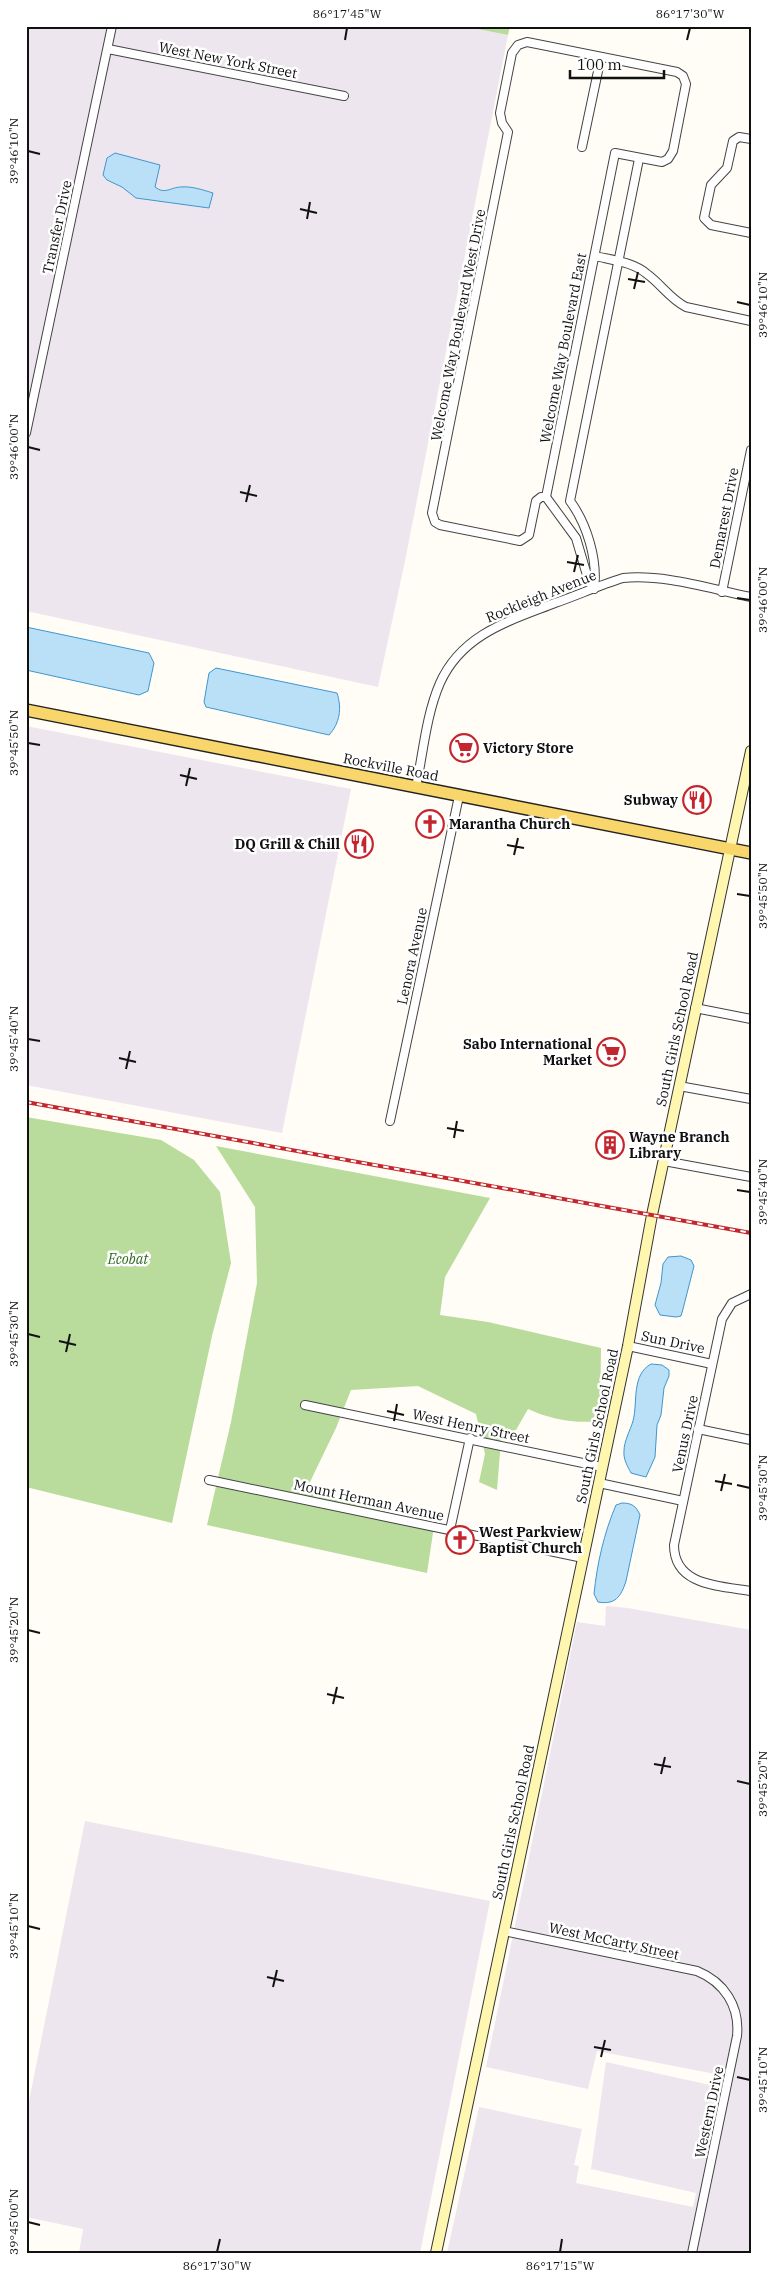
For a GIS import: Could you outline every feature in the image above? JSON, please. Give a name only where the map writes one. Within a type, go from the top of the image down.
[{"type":"main road","name":"Rockville Road","points":[[26,710],[751,853]]},
{"type":"main road","name":"South Girls School Road","points":[[436,2253],[628,1346],[695,1008],[751,751]]},
{"type":"street","name":"Transfer Drive","points":[[26,434],[112,26]]},
{"type":"street","name":"Welcome Way Boulevard West Drive","points":[[526,539],[520,540],[440,525],[435,522],[432,513],[508,132],[502,123],[500,113],[512,53],[518,45],[528,42],[601,57]]},
{"type":"street","name":"West New York Street","points":[[108,49],[344,96]]},
{"type":"street","points":[[582,147],[601,57],[679,73],[685,79],[686,86],[672,153],[663,161],[639,158],[570,501],[589,538],[595,580],[594,589]]},
{"type":"street","points":[[751,139],[735,138],[727,168],[711,186],[704,218],[711,225],[751,233]]},
{"type":"street","name":"Welcome Way Boulevard East","points":[[526,539],[529,534],[536,500],[546,497],[615,154],[639,158]]},
{"type":"street","points":[[595,256],[619,261],[646,273],[677,302],[686,307],[751,321]]},
{"type":"street","name":"Demarest Drive","points":[[722,592],[751,450]]},
{"type":"street","points":[[546,497],[576,538],[589,582],[594,589]]},
{"type":"street","name":"Rockleigh Avenue","points":[[416,787],[435,696],[446,672],[458,655],[474,639],[494,627],[624,578],[658,578],[751,597]]},
{"type":"street","name":"Lenora Avenue","points":[[390,1121],[459,796]]},
{"type":"street","points":[[695,1008],[751,1019]]},
{"type":"street","points":[[679,1086],[751,1099]]},
{"type":"street","points":[[664,1161],[751,1176]]},
{"type":"street","name":"Venus Drive","points":[[751,1294],[736,1300],[723,1315],[674,1551],[678,1563],[689,1577],[751,1591]]},
{"type":"street","name":"Sun Drive","points":[[628,1346],[712,1364]]},
{"type":"street","name":"West Henry Street","points":[[305,1405],[602,1467]]},
{"type":"street","points":[[698,1429],[751,1440]]},
{"type":"street","points":[[450,1530],[470,1438]]},
{"type":"street","name":"Mount Herman Avenue","points":[[209,1480],[583,1558]]},
{"type":"street","points":[[598,1483],[683,1501]]},
{"type":"street","name":"West McCarty Street","points":[[504,1931],[697,1971],[717,1982]]},
{"type":"street","name":"Western Drive","points":[[692,2253],[738,2030],[737,2016],[732,2002],[717,1982]]},
{"type":"shaded area","points":[[26,26],[462,26],[508,35],[405,561],[378,687],[26,611]]},
{"type":"shaded area","points":[[26,726],[351,789],[282,1133],[26,1085]]},
{"type":"shaded area","points":[[606,1606],[628,1608],[751,1630],[751,2253],[447,2253],[479,2107],[582,2129],[574,2165],[579,2166],[576,2183],[693,2207],[696,2193],[591,2169],[606,2062],[719,2087],[720,2075],[597,2051],[588,2089],[486,2067],[577,1622],[605,1626]]},
{"type":"shaded area","points":[[85,1821],[490,1901],[420,2253],[79,2253],[83,2229],[26,2217],[26,2116]]},
{"type":"green space","points":[[462,26],[510,26],[508,35]]},
{"type":"green space","name":"Ecobat","points":[[26,1117],[161,1140],[194,1160],[220,1192],[231,1263],[212,1336],[172,1523],[26,1487]]},
{"type":"green space","points":[[216,1146],[490,1198],[445,1277],[440,1315],[488,1322],[601,1348],[600,1421],[563,1420],[545,1416],[528,1409],[516,1430],[501,1440],[497,1490],[479,1482],[485,1454],[476,1414],[418,1386],[351,1390],[336,1428],[309,1484],[332,1496],[434,1526],[427,1573],[207,1525],[231,1422],[257,1283],[255,1207]]},
{"type":"water","points":[[115,153],[160,165],[155,187],[159,189],[165,191],[177,187],[189,187],[213,193],[209,208],[136,198],[122,187],[107,180],[103,175],[107,158]]},
{"type":"water","points":[[26,627],[149,653],[154,663],[148,691],[139,695],[26,670]]},
{"type":"water","points":[[216,668],[337,693],[340,710],[336,725],[329,735],[206,707],[204,702],[209,673]]},
{"type":"water","points":[[681,1256],[691,1260],[694,1266],[681,1316],[660,1315],[655,1305],[661,1283],[663,1264],[668,1257]]},
{"type":"water","points":[[651,1364],[662,1365],[669,1370],[669,1376],[664,1388],[661,1415],[657,1425],[655,1457],[646,1477],[631,1473],[625,1460],[624,1447],[633,1421],[636,1390],[640,1375]]},
{"type":"water","points":[[622,1503],[633,1506],[640,1515],[626,1581],[616,1599],[604,1603],[598,1602],[594,1594],[602,1549],[616,1505]]},
{"type":"railway","points":[[26,1102],[751,1233]]},
{"type":"place","name":"Victory Store","points":[[464,748]]},
{"type":"place","name":"Subway","points":[[697,800]]},
{"type":"place","name":"Marantha Church","points":[[430,824]]},
{"type":"place","name":"DQ Grill & Chill","points":[[359,844]]},
{"type":"place","name":"Sabo International Market","points":[[611,1052]]},
{"type":"place","name":"Wayne Branch Library","points":[[610,1145]]},
{"type":"place","name":"West Parkview Baptist Church","points":[[460,1540]]}]
